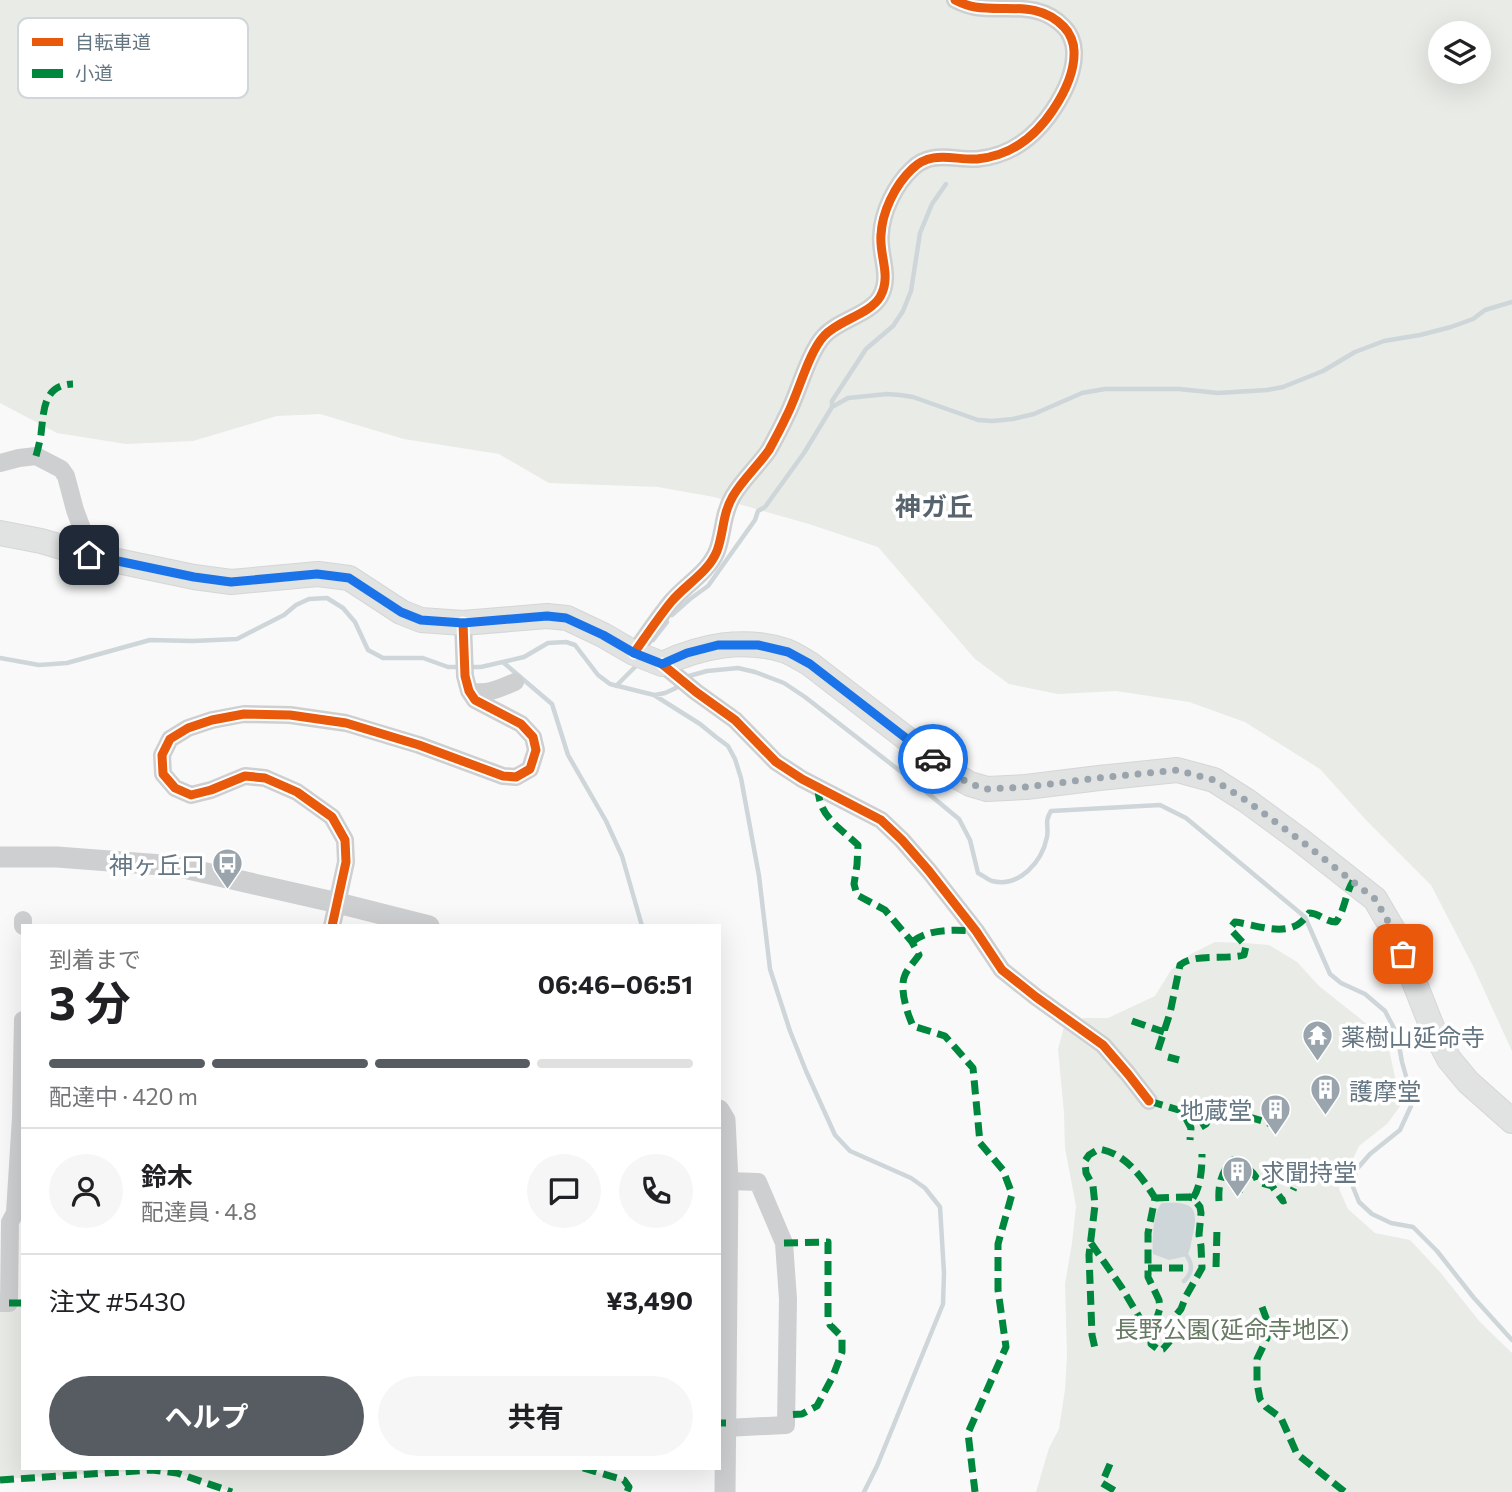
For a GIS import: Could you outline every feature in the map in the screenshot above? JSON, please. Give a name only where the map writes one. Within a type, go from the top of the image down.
[{"type":"main road","points":[[0,533],[89,555],[231,582],[317,574],[349,578],[401,612],[421,620],[463,628],[547,616],[566,618],[634,653],[662,664],[687,653],[718,645],[758,645],[788,652],[810,664],[954,775],[987,789],[1177,770],[1214,780],[1300,840],[1375,899],[1395,933],[1432,1027],[1449,1059],[1468,1082],[1512,1121]]},
{"type":"street","points":[[634,653],[672,601],[707,568],[717,551],[725,513],[734,494],[768,450],[788,415],[814,351],[824,336],[879,298],[886,278],[880,236],[885,214],[897,188],[912,169],[927,158],[977,159],[1003,154],[1021,145],[1044,124],[1063,95],[1072,72],[1074,49],[1069,32],[1055,18],[1036,10],[974,7],[955,0]]},
{"type":"street","points":[[0,463],[36,456],[61,469],[66,476],[75,510],[88,542],[89,555]]},
{"type":"street","points":[[332,924],[345,862],[345,840],[332,817],[297,792],[265,778],[245,776],[191,795],[175,788],[163,774],[162,755],[170,738],[188,728],[212,720],[244,714],[290,715],[346,723],[419,745],[503,776],[516,777],[530,769],[536,750],[533,737],[521,724],[475,700],[467,683],[463,628]]},
{"type":"street","points":[[662,664],[735,720],[776,762],[881,820],[902,839],[929,871],[976,931],[1002,970],[1103,1045],[1149,1101]]},
{"type":"street","points":[[467,683],[481,693],[515,682]]},
{"type":"street","points":[[0,857],[57,857],[176,866],[421,924]]},
{"type":"street","points":[[721,1113],[725,1120],[729,1181],[723,1368],[725,1492]]},
{"type":"street","points":[[0,1303],[9,1303],[10,1222],[19,1214],[21,1149]]},
{"type":"street","points":[[726,1428],[786,1425],[788,1299],[784,1243],[758,1182],[729,1181]]},
{"type":"green space","points":[[0,0],[1512,0],[1512,1051],[1473,966],[1431,885],[1320,769],[1245,722],[1189,702],[1116,691],[1058,694],[1009,684],[975,659],[878,547],[714,497],[658,487],[549,483],[499,454],[404,439],[320,414],[277,416],[193,441],[126,444],[57,433],[0,403]]},
{"type":"green space","name":"長野公園(延命寺地区)","points":[[1215,942],[1269,945],[1297,962],[1319,986],[1387,1040],[1401,1105],[1387,1124],[1359,1146],[1339,1189],[1348,1209],[1375,1233],[1410,1240],[1480,1322],[1512,1353],[1512,1492],[1036,1492],[1049,1448],[1059,1429],[1065,1390],[1065,1284],[1076,1206],[1065,1148],[1058,1049],[1064,1027],[1084,1018],[1108,1018],[1155,996],[1171,970],[1191,954]]},
{"type":"green space","points":[[0,1303],[21,1303],[21,1470],[152,1470],[0,1479]]},
{"type":"green space","points":[[152,1470],[590,1470],[624,1480],[629,1487],[627,1492],[232,1492],[177,1473]]},
{"type":"shaded area","points":[[1162,1203],[1186,1204],[1193,1211],[1195,1224],[1187,1256],[1169,1260],[1153,1254],[1155,1219]]},
{"type":"waterway","points":[[832,407],[832,401],[866,349],[893,326],[903,311],[911,291],[920,233],[932,204],[946,184]]},
{"type":"waterway","points":[[672,615],[708,586],[755,520],[758,511],[765,507],[804,453],[832,407],[848,398],[887,394],[913,397],[978,420],[992,421],[1034,414],[1082,393],[1105,389],[1179,389],[1218,393],[1267,390],[1283,387],[1323,371],[1355,352],[1384,341],[1451,327],[1473,319],[1485,310],[1512,302]]},
{"type":"waterway","points":[[0,658],[39,665],[67,663],[150,640],[237,639],[309,599],[327,598],[343,608],[355,622],[368,650],[383,658],[423,658],[448,667],[461,667]]},
{"type":"waterway","points":[[653,640],[667,622]]},
{"type":"waterway","points":[[469,667],[481,667],[524,657],[548,643],[566,642],[575,645],[598,675],[610,684],[654,695],[700,724],[728,746],[735,759],[759,876],[770,969],[790,1031],[835,1135],[850,1151],[911,1178],[925,1188],[940,1207],[943,1304],[864,1492]]},
{"type":"waterway","points":[[504,663],[552,704],[568,755],[606,821],[622,856],[641,924]]},
{"type":"waterway","points":[[616,686],[639,663]]},
{"type":"waterway","points":[[689,676],[738,668],[784,683],[805,697],[959,819],[970,840],[978,873],[992,881],[1011,881],[1035,864],[1047,837],[1051,811],[1160,805],[1186,818],[1305,917],[1330,974],[1341,983],[1365,994],[1385,1011],[1397,1034],[1411,1106],[1400,1130],[1370,1154],[1356,1170],[1353,1187],[1359,1202],[1372,1214],[1391,1223],[1413,1227],[1437,1251],[1512,1340]]},
{"type":"waterway","points":[[655,695],[676,688]]},
{"type":"waterway","points":[[1184,1281],[1191,1269],[1187,1256]]},
{"type":"marked path","points":[[36,456],[50,394],[63,385],[73,384]]},
{"type":"marked path","points":[[818,787],[826,813],[858,845],[854,884],[857,895],[885,910],[912,942],[919,955],[903,980],[904,1001],[913,1026],[945,1036],[973,1068],[980,1143],[1003,1170],[1012,1194],[998,1244],[998,1290],[1006,1347],[968,1433],[975,1492]]},
{"type":"marked path","points":[[1158,1050],[1170,1013],[1180,965],[1193,959],[1244,955],[1246,946],[1232,931],[1231,927],[1235,922],[1282,929],[1297,925],[1309,913],[1336,922],[1353,881]]},
{"type":"marked path","points":[[912,942],[934,932],[976,931]]},
{"type":"marked path","points":[[1132,1021],[1164,1032]]},
{"type":"marked path","points":[[1168,1057],[1179,1060]]},
{"type":"marked path","points":[[1149,1101],[1182,1111],[1191,1128],[1190,1140]]},
{"type":"marked path","points":[[1235,1107],[1233,1112],[1277,1127],[1278,1125]]},
{"type":"marked path","points":[[1201,1127],[1214,1111],[1220,1109],[1233,1112]]},
{"type":"marked path","points":[[1091,1243],[1151,1337],[1160,1308],[1148,1277],[1148,1233],[1155,1198],[1125,1161],[1099,1149],[1085,1161],[1086,1173],[1093,1186],[1095,1205],[1089,1255],[1092,1335],[1096,1353]]},
{"type":"marked path","points":[[1193,1198],[1199,1182],[1202,1154]]},
{"type":"marked path","points":[[1219,1201],[1221,1179],[1233,1160],[1250,1170],[1258,1182],[1272,1186],[1283,1201],[1286,1200]]},
{"type":"marked path","points":[[1239,1192],[1241,1185]]},
{"type":"marked path","points":[[1177,1314],[1202,1268],[1200,1207],[1187,1194]]},
{"type":"marked path","points":[[1155,1198],[1188,1197]]},
{"type":"marked path","points":[[1216,1267],[1217,1228]]},
{"type":"marked path","points":[[784,1243],[828,1242],[828,1319],[830,1325],[842,1337],[842,1352],[817,1406],[802,1414],[786,1415]]},
{"type":"marked path","points":[[1148,1268],[1187,1268]]},
{"type":"marked path","points":[[9,1303],[21,1303]]},
{"type":"marked path","points":[[1262,1307],[1268,1323],[1267,1338],[1257,1359],[1260,1399],[1281,1418],[1297,1454],[1345,1492]]},
{"type":"marked path","points":[[1151,1337],[1151,1344],[1159,1350],[1170,1341]]},
{"type":"marked path","points":[[721,1423],[726,1423]]},
{"type":"marked path","points":[[1110,1464],[1102,1483],[1117,1492]]},
{"type":"marked path","points":[[0,1480],[152,1470],[177,1473],[232,1492]]},
{"type":"marked path","points":[[590,1470],[624,1480],[629,1487],[627,1492]]},
{"type":"cycle path","points":[[634,653],[671,602],[713,559],[729,503],[769,450],[818,343],[830,330],[869,308],[880,297],[885,281],[882,226],[890,199],[900,183],[919,163],[927,160],[943,157],[989,157],[1021,144],[1038,129],[1065,89],[1073,67],[1074,48],[1064,27],[1044,13],[1033,10],[975,7],[955,0]]},
{"type":"cycle path","points":[[332,924],[346,862],[345,840],[332,817],[297,792],[265,778],[245,776],[191,795],[175,788],[163,774],[162,755],[170,739],[188,728],[212,720],[244,714],[290,715],[346,723],[419,745],[503,776],[516,777],[530,769],[536,750],[533,737],[521,724],[475,700],[469,691],[465,676],[463,623]]},
{"type":"cycle path","points":[[662,664],[735,720],[776,762],[802,779],[881,820],[929,871],[976,931],[1002,970],[1103,1045],[1149,1101]]},
{"type":"way so far","points":[[933,759],[954,775],[987,789],[1177,770],[1214,780],[1300,840],[1375,899],[1395,933],[1403,954]]},
{"type":"place","name":"神ヶ丘口","points":[[228,891]]},
{"type":"place","name":"薬樹山延命寺","points":[[1318,1063]]},
{"type":"place","name":"護摩堂","points":[[1326,1117]]},
{"type":"place","name":"地蔵堂","points":[[1275,1136]]},
{"type":"place","name":"求聞持堂","points":[[1238,1198]]},
{"type":"district","name":"神ガ丘","points":[[934,505]]},
{"type":"route","points":[[89,555],[231,582],[317,574],[349,578],[401,612],[421,620],[463,623],[547,616],[566,618],[634,653],[662,664],[687,653],[718,645],[758,645],[788,652],[810,664],[933,759]]}]
